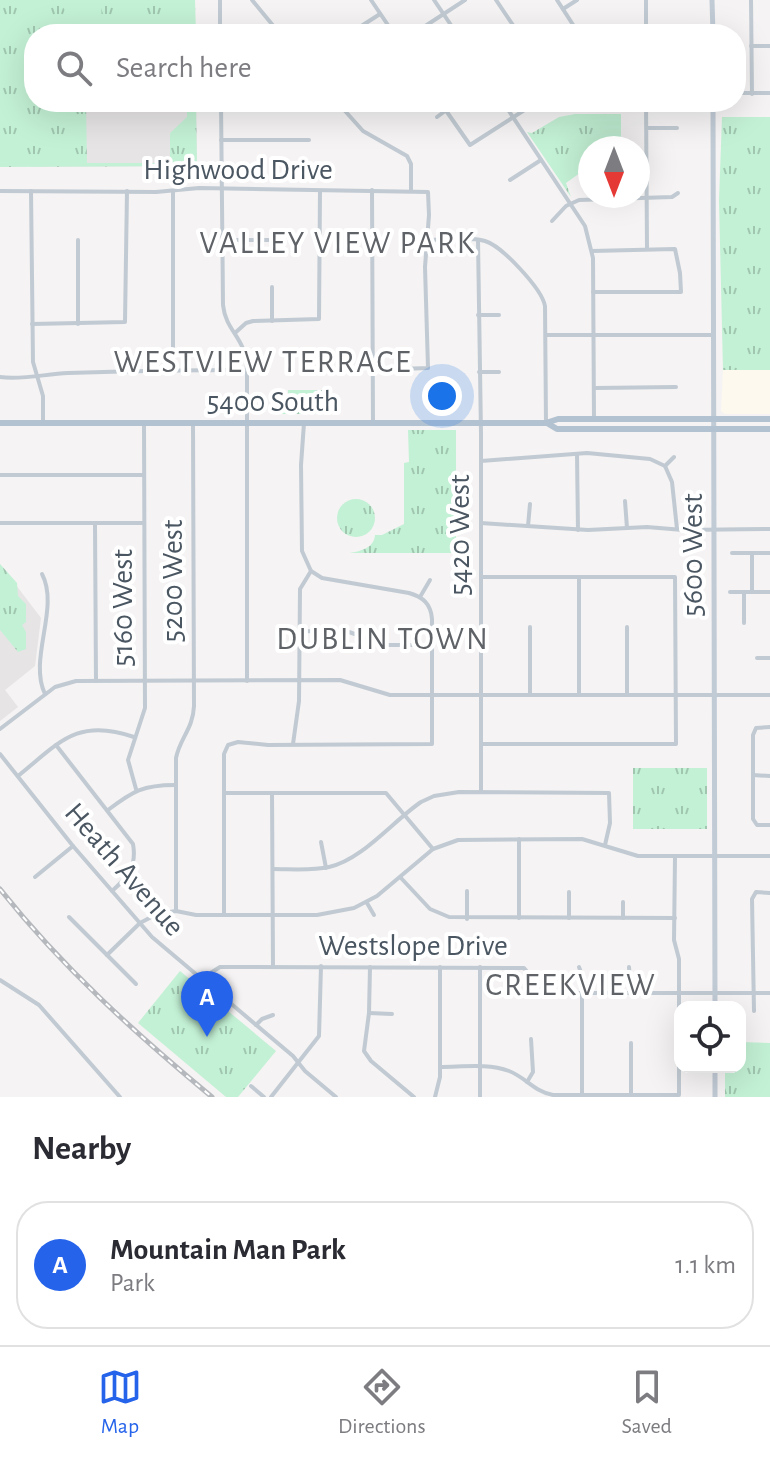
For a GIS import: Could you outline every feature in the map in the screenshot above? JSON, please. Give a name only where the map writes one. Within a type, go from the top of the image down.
[{"type":"main road","points":[[712,0],[713,24]]},
{"type":"main road","name":"5600 West","points":[[713,112],[715,1001]]},
{"type":"main road","name":"5400 South","points":[[0,423],[546,423],[558,419],[770,419]]},
{"type":"main road","name":"5400 South","points":[[546,423],[557,429],[770,429]]},
{"type":"main road","points":[[715,1073],[715,1097]]},
{"type":"street","points":[[220,0],[220,24]]},
{"type":"street","points":[[252,0],[272,24]]},
{"type":"street","points":[[371,0],[387,24]]},
{"type":"street","points":[[434,0],[450,24]]},
{"type":"street","points":[[429,24],[465,0]]},
{"type":"street","points":[[496,0],[512,24]]},
{"type":"street","points":[[557,0],[573,24]]},
{"type":"street","points":[[563,9],[577,0]]},
{"type":"street","points":[[646,0],[646,24]]},
{"type":"street","points":[[751,0],[752,94]]},
{"type":"street","points":[[364,24],[380,14]]},
{"type":"street","points":[[751,46],[770,46]]},
{"type":"street","points":[[746,94],[770,93]]},
{"type":"street","points":[[221,112],[224,313],[245,348],[247,370],[247,681]]},
{"type":"street","points":[[346,112],[363,131],[407,156],[411,164],[411,190],[428,192],[425,278],[428,368],[372,370]]},
{"type":"street","points":[[437,117],[444,112]]},
{"type":"street","points":[[446,112],[470,145],[519,112]]},
{"type":"street","points":[[509,112],[585,226],[592,251],[594,419]]},
{"type":"street","points":[[646,112],[646,136]]},
{"type":"street","points":[[646,128],[677,128]]},
{"type":"street","points":[[221,140],[309,140]]},
{"type":"street","points":[[510,180],[541,160]]},
{"type":"street","name":"Highwood Drive","points":[[0,191],[220,188],[411,190]]},
{"type":"street","points":[[372,190],[373,423]]},
{"type":"street","points":[[31,191],[33,362],[43,396],[43,423]]},
{"type":"street","points":[[32,324],[125,322],[127,191]]},
{"type":"street","points":[[173,191],[173,370]]},
{"type":"street","points":[[235,333],[246,323],[319,319],[320,191]]},
{"type":"street","points":[[650,197],[672,197],[678,193]]},
{"type":"street","points":[[552,221],[571,203],[578,201]]},
{"type":"street","points":[[646,208],[647,248]]},
{"type":"street","points":[[78,240],[78,324]]},
{"type":"street","points":[[222,240],[271,240]]},
{"type":"street","points":[[427,240],[478,240],[494,245],[543,297],[546,423]]},
{"type":"street","name":"5420 West","points":[[478,240],[481,792]]},
{"type":"street","points":[[592,251],[675,249],[681,292],[593,292]]},
{"type":"street","points":[[272,287],[272,321]]},
{"type":"street","points":[[478,315],[499,315]]},
{"type":"street","points":[[546,335],[714,335]]},
{"type":"street","points":[[0,377],[247,370]]},
{"type":"street","points":[[479,372],[499,372]]},
{"type":"street","points":[[594,388],[676,387]]},
{"type":"street","name":"5160 West","points":[[136,789],[128,760],[144,712],[144,423]]},
{"type":"street","name":"5200 West","points":[[176,911],[177,753],[193,721],[195,681],[193,423]]},
{"type":"street","points":[[224,915],[224,754],[228,745],[248,742],[293,745],[432,744],[432,613],[420,597],[330,580],[311,571],[303,556],[301,465],[304,423]]},
{"type":"street","points":[[577,454],[578,530]]},
{"type":"street","points":[[481,461],[577,454],[650,459],[665,466],[672,482],[677,529]]},
{"type":"street","points":[[665,466],[674,457]]},
{"type":"street","points":[[0,475],[144,475]]},
{"type":"street","points":[[625,501],[627,528]]},
{"type":"street","points":[[528,526],[530,504]]},
{"type":"street","points":[[0,523],[144,523]]},
{"type":"street","points":[[481,523],[578,530],[770,529]]},
{"type":"street","points":[[95,524],[96,681]]},
{"type":"street","points":[[732,553],[770,553]]},
{"type":"street","points":[[752,553],[752,592]]},
{"type":"street","points":[[293,745],[299,681],[300,589],[311,571]]},
{"type":"street","points":[[42,574],[46,584],[46,611],[39,677],[45,694]]},
{"type":"street","points":[[481,577],[675,577],[676,744],[482,744]]},
{"type":"street","points":[[579,577],[579,695]]},
{"type":"street","points":[[420,597],[430,580]]},
{"type":"street","points":[[730,592],[770,592]]},
{"type":"street","points":[[744,592],[744,623]]},
{"type":"street","points":[[530,627],[530,695]]},
{"type":"street","points":[[627,627],[627,695]]},
{"type":"street","points":[[300,631],[349,632],[386,645],[432,645]]},
{"type":"street","points":[[757,658],[770,658]]},
{"type":"street","points":[[0,729],[45,694],[69,682],[347,681],[382,694],[432,695],[770,695]]},
{"type":"street","points":[[770,727],[753,730],[754,823],[770,825]]},
{"type":"street","points":[[18,776],[74,733],[109,730],[134,737]]},
{"type":"street","points":[[56,745],[129,838],[135,856],[130,874],[112,891]]},
{"type":"street","name":"Heath Avenue","points":[[0,754],[73,846],[165,950],[256,1025],[336,1097]]},
{"type":"street","points":[[753,775],[770,776]]},
{"type":"street","points":[[108,810],[136,789],[175,785]]},
{"type":"street","points":[[224,793],[386,793],[433,849]]},
{"type":"street","points":[[272,793],[273,967]]},
{"type":"street","points":[[273,869],[326,868],[347,861],[404,815],[434,796],[447,793],[609,793],[610,823],[605,845]]},
{"type":"street","points":[[519,839],[519,918]]},
{"type":"street","points":[[107,955],[140,923],[157,914],[176,911],[196,915],[331,914],[367,903],[433,849],[458,840],[582,839],[638,856],[770,856]]},
{"type":"street","points":[[321,842],[326,868]]},
{"type":"street","points":[[35,877],[73,846]]},
{"type":"street","points":[[440,1067],[481,1067],[508,1071],[546,1094],[679,1095],[679,959],[674,940],[675,856]]},
{"type":"street","points":[[401,877],[435,913],[449,917],[675,918]]},
{"type":"street","points":[[467,891],[467,919]]},
{"type":"street","points":[[569,892],[569,919]]},
{"type":"street","points":[[754,1011],[752,894],[770,893]]},
{"type":"street","points":[[623,902],[623,918]]},
{"type":"street","points":[[367,903],[374,915]]},
{"type":"street","points":[[69,917],[136,984]]},
{"type":"street","points":[[271,1097],[320,1031],[321,966]]},
{"type":"street","points":[[370,966],[365,1055],[414,1097]]},
{"type":"street","name":"Westslope Drive","points":[[201,979],[220,967],[524,968],[537,984],[555,993],[770,993]]},
{"type":"street","points":[[435,1097],[440,1067],[440,967]]},
{"type":"street","points":[[480,967],[480,1097]]},
{"type":"street","points":[[579,967],[582,975],[582,1095]]},
{"type":"street","points":[[629,967],[631,994]]},
{"type":"street","points":[[0,980],[39,1005],[120,1097]]},
{"type":"street","points":[[369,1013],[392,1014]]},
{"type":"street","points":[[256,1025],[273,1015]]},
{"type":"street","points":[[527,1082],[533,1072],[531,1039]]},
{"type":"street","points":[[631,1043],[631,1095]]},
{"type":"street","points":[[251,1086],[264,1097]]},
{"type":"shaded area","points":[[34,112],[196,112],[197,166],[31,167]]},
{"type":"shaded area","points":[[723,370],[770,370],[770,414],[725,414],[721,411]]},
{"type":"shaded area","points":[[0,564],[41,618],[35,666],[5,690],[18,707],[0,721]]},
{"type":"green space","points":[[0,0],[195,0],[196,24],[24,24],[24,112],[86,112],[87,163],[170,163],[170,133],[187,117],[187,112],[196,112],[197,166],[0,167]]},
{"type":"green space","points":[[59,0],[101,0],[102,24],[76,20],[66,12]]},
{"type":"green space","points":[[621,114],[621,136],[578,136],[578,174],[566,183],[571,197],[527,132],[532,133],[559,117]]},
{"type":"green space","points":[[722,117],[770,117],[770,370],[723,370],[719,201]]},
{"type":"green space","points":[[288,390],[331,390],[331,414],[275,414],[275,408],[288,410]]},
{"type":"green space","points":[[408,430],[456,430],[456,553],[350,553],[370,546],[375,535],[382,535],[404,524],[404,463],[409,462]]},
{"type":"green space","points":[[356,499],[369,505],[375,518],[369,531],[356,537],[343,531],[337,518],[343,505]]},
{"type":"green space","points":[[0,564],[17,583],[18,596],[26,604],[26,622],[22,625],[26,632],[26,649],[18,652],[0,630]]},
{"type":"green space","points":[[633,768],[707,768],[707,829],[633,829]]},
{"type":"green space","points":[[180,971],[276,1051],[238,1097],[226,1097],[138,1023]]},
{"type":"green space","points":[[746,1042],[770,1043],[770,1097],[725,1097],[725,1073],[746,1073]]},
{"type":"railway","points":[[0,889],[48,945],[100,998],[212,1097]]},
{"type":"place","name":"Mountain Man Park","points":[[207,1037]]},
{"type":"district","name":"VALLEY VIEW PARK","points":[[338,242]]},
{"type":"district","name":"WESTVIEW TERRACE","points":[[263,361]]},
{"type":"district","name":"DUBLIN TOWN","points":[[383,638]]},
{"type":"district","name":"CREEKVIEW","points":[[571,984]]}]
